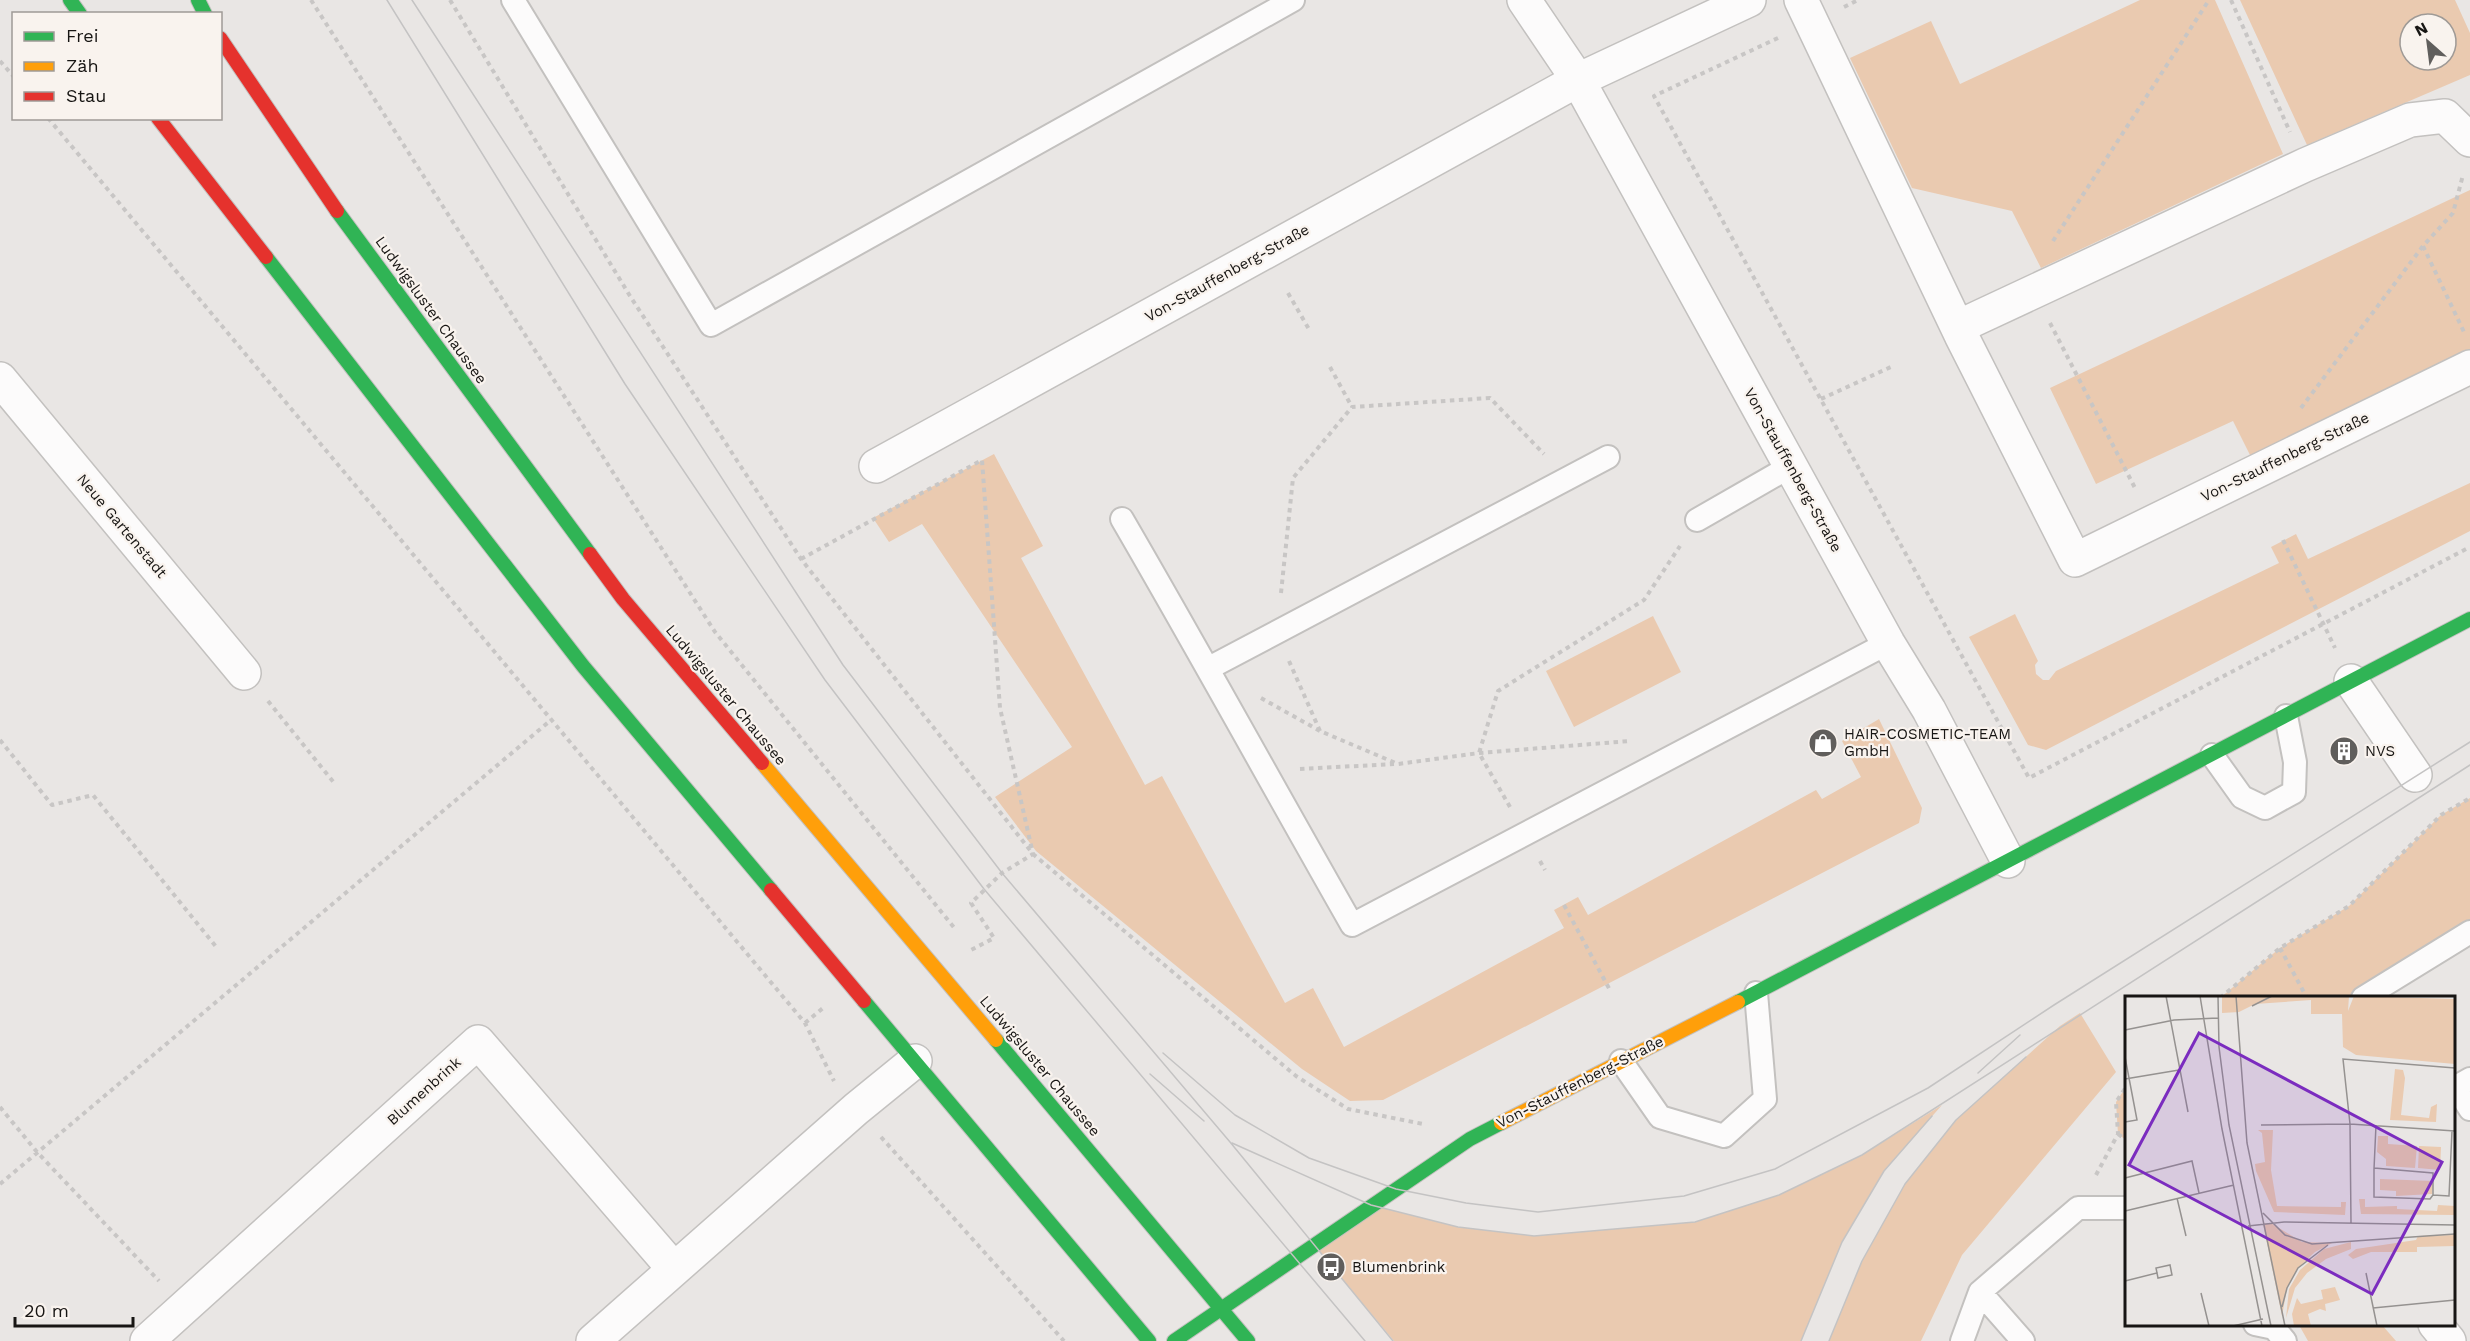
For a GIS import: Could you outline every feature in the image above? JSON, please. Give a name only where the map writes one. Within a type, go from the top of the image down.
[{"type":"street","name":"Von-Stauffenberg-Straße","points":[[1524,0],[1578,80],[1888,643],[1929,710],[2008,861]]},
{"type":"street","name":"Von-Stauffenberg-Straße","points":[[876,466],[1578,80],[1749,0]]},
{"type":"street","name":"Von-Stauffenberg-Straße","points":[[1807,11],[1958,327],[2075,560],[2152,522],[2468,351]]},
{"type":"street","name":"Ludwigsluster Chaussee","points":[[222,41],[325,195],[623,599],[1248,1341]]},
{"type":"street","points":[[1958,327],[2305,165],[2410,120],[2445,116],[2467,156]]},
{"type":"street","points":[[160,120],[583,666],[1149,1341]]},
{"type":"street","name":"Neue Gartenstadt","points":[[0,379],[244,673]]},
{"type":"street","name":"Von-Stauffenberg-Straße","points":[[1174,1341],[1470,1139],[1756,993],[2470,619]]},
{"type":"street","points":[[2351,681],[2415,776]]},
{"type":"street","name":"Blumenbrink","points":[[147,1341],[478,1042],[674,1269]]},
{"type":"street","points":[[593,1341],[856,1109],[915,1061]]},
{"type":"street","points":[[2437,1326],[2449,1341]]},
{"type":"lane","points":[[513,0],[711,325],[1293,0]]},
{"type":"lane","points":[[1209,668],[1608,457]]},
{"type":"lane","points":[[1697,520],[1791,466]]},
{"type":"lane","points":[[1122,519],[1209,668],[1264,771],[1352,926],[1888,643]]},
{"type":"lane","points":[[2212,755],[2242,797],[2265,808],[2294,792],[2295,762],[2286,716]]},
{"type":"lane","points":[[2366,996],[2470,932]]},
{"type":"lane","points":[[1621,1061],[1660,1117],[1724,1136],[1765,1099],[1756,993]]},
{"type":"lane","points":[[2470,1079],[2456,1087],[2470,1109]]},
{"type":"lane","points":[[1962,1341],[1980,1292],[2078,1208],[2125,1208]]},
{"type":"lane","points":[[1980,1292],[2023,1341]]},
{"type":"lane","points":[[2264,1326],[2274,1328],[2285,1341]]},
{"type":"path","points":[[310,0],[715,632],[958,933]]},
{"type":"path","points":[[450,0],[630,296],[801,559],[1033,854],[1296,1076],[1348,1109],[1430,1126],[1470,1139]]},
{"type":"path","points":[[1858,0],[1807,11],[1654,96],[2029,778],[2470,547]]},
{"type":"path","points":[[2051,244],[2209,0]]},
{"type":"path","points":[[2230,0],[2305,165]]},
{"type":"path","points":[[0,61],[12,75]]},
{"type":"path","points":[[50,120],[805,1023],[832,1079],[856,1109],[1064,1341]]},
{"type":"path","points":[[2294,416],[2423,246],[2453,213],[2467,156]]},
{"type":"path","points":[[2423,246],[2468,351]]},
{"type":"path","points":[[2034,292],[2152,522]]},
{"type":"path","points":[[1288,293],[1310,331]]},
{"type":"path","points":[[1821,399],[1893,366]]},
{"type":"path","points":[[1330,367],[1352,407]]},
{"type":"path","points":[[1320,731],[1277,632],[1293,478],[1352,407],[1490,398],[1567,478]]},
{"type":"path","points":[[801,559],[982,460],[1000,708],[1033,854]]},
{"type":"path","points":[[1526,834],[1479,753],[1498,691],[1644,600],[1697,520]]},
{"type":"path","points":[[2283,540],[2351,681]]},
{"type":"path","points":[[244,673],[335,784]]},
{"type":"path","points":[[1260,697],[1320,731],[1398,764]]},
{"type":"path","points":[[0,1184],[551,720]]},
{"type":"path","points":[[0,740],[52,805],[93,795],[218,949]]},
{"type":"path","points":[[1264,771],[1398,764],[1479,753],[1636,741]]},
{"type":"path","points":[[2222,996],[2280,948],[2349,906],[2441,815],[2470,798]]},
{"type":"path","points":[[965,942],[972,951],[994,938],[971,903],[1002,873],[1033,854]]},
{"type":"path","points":[[1564,905],[1611,992]]},
{"type":"path","points":[[2280,948],[2306,996]]},
{"type":"path","points":[[2078,1208],[2118,1134],[2116,1102],[2125,1090]]},
{"type":"path","points":[[0,1107],[37,1152],[184,1308]]},
{"type":"path","points":[[2118,1134],[2125,1139]]},
{"type":"shaded area","points":[[2140,0],[2215,0],[2283,154],[2041,268],[2012,211],[1912,188],[1850,58],[1931,21],[1960,84]]},
{"type":"shaded area","points":[[2240,0],[2455,0],[2470,33],[2470,75],[2307,145]]},
{"type":"shaded area","points":[[2470,190],[2470,351],[2251,457],[2233,421],[2096,484],[2050,388]]},
{"type":"shaded area","points":[[994,454],[1043,546],[1021,558],[1145,785],[1162,776],[1285,1003],[1313,988],[1344,1047],[1564,928],[1554,910],[1578,897],[1588,915],[1816,790],[1822,799],[1861,777],[1842,741],[1879,719],[1922,808],[1919,823],[1383,1100],[1350,1101],[1302,1069],[1036,851],[995,797],[1072,747],[922,524],[889,542],[873,518]]},
{"type":"shaded area","points":[[2470,483],[2470,531],[2046,750],[2028,745],[1969,637],[2015,614],[2038,661],[2035,665],[2036,674],[2043,680],[2049,680],[2056,671],[2279,563],[2271,547],[2296,534],[2308,559]]},
{"type":"shaded area","points":[[1653,616],[1681,672],[1574,727],[1546,671]]},
{"type":"shaded area","points":[[2470,798],[2470,932],[2365,996],[2222,996],[2280,948],[2349,906],[2441,815]]},
{"type":"shaded area","points":[[2080,1013],[2116,1072],[1962,1255],[1921,1341],[1829,1341],[1862,1261],[1905,1184],[1956,1120],[2060,1026]]},
{"type":"shaded area","points":[[2125,1088],[2125,1139],[2118,1134],[2116,1102]]},
{"type":"shaded area","points":[[1942,1105],[1884,1171],[1842,1242],[1801,1341],[1394,1341],[1313,1244],[1371,1205],[1458,1227],[1534,1236],[1695,1222],[1779,1195],[1862,1155]]},
{"type":"shaded area","points":[[2300,1326],[2383,1326],[2396,1341],[2308,1341]]},
{"type":"tram line","points":[[387,0],[625,384],[825,680],[984,889],[1365,1341]]},
{"type":"tram line","points":[[412,0],[843,665],[1002,873],[1230,1142],[1393,1341]]},
{"type":"tram line","points":[[1163,1053],[1235,1115],[1309,1158],[1396,1189],[1466,1203],[1538,1212],[1684,1196],[1775,1169],[1928,1088],[2054,1005],[2470,742]]},
{"type":"tram line","points":[[1232,1143],[1371,1205],[1458,1227],[1534,1236],[1695,1222],[1779,1195],[1862,1155],[2470,765]]},
{"type":"tram line","points":[[1978,1073],[2020,1035]]},
{"type":"tram line","points":[[1829,1341],[1862,1261],[1905,1184],[1956,1120],[2026,1057]]},
{"type":"tram line","points":[[1150,1074],[1204,1121]]},
{"type":"tram line","points":[[1801,1341],[1842,1242],[1884,1171],[1932,1116]]},
{"type":"traffic: fast","points":[[70,0],[79,12]]},
{"type":"traffic: fast","points":[[198,0],[204,12]]},
{"type":"traffic: fast","points":[[337,211],[590,554]]},
{"type":"traffic: fast","points":[[266,257],[583,666],[771,890]]},
{"type":"traffic: fast","points":[[1738,1002],[2470,619]]},
{"type":"traffic: fast","points":[[864,1001],[1149,1341]]},
{"type":"traffic: fast","points":[[996,1040],[1248,1341]]},
{"type":"traffic: fast","points":[[1174,1341],[1470,1139],[1501,1123]]},
{"type":"traffic: slow","points":[[762,763],[996,1040]]},
{"type":"traffic: slow","points":[[1501,1123],[1738,1002]]},
{"type":"traffic: jam","points":[[222,41],[337,211]]},
{"type":"traffic: jam","points":[[160,120],[266,257]]},
{"type":"traffic: jam","points":[[590,554],[623,599],[762,763]]},
{"type":"traffic: jam","points":[[771,890],[864,1001]]},
{"type":"place","name":"HAIR-COSMETIC-TEAM GmbH","points":[[1823,743]]},
{"type":"place","name":"NVS","points":[[2344,751]]},
{"type":"place","name":"Blumenbrink","points":[[1331,1267]]}]
